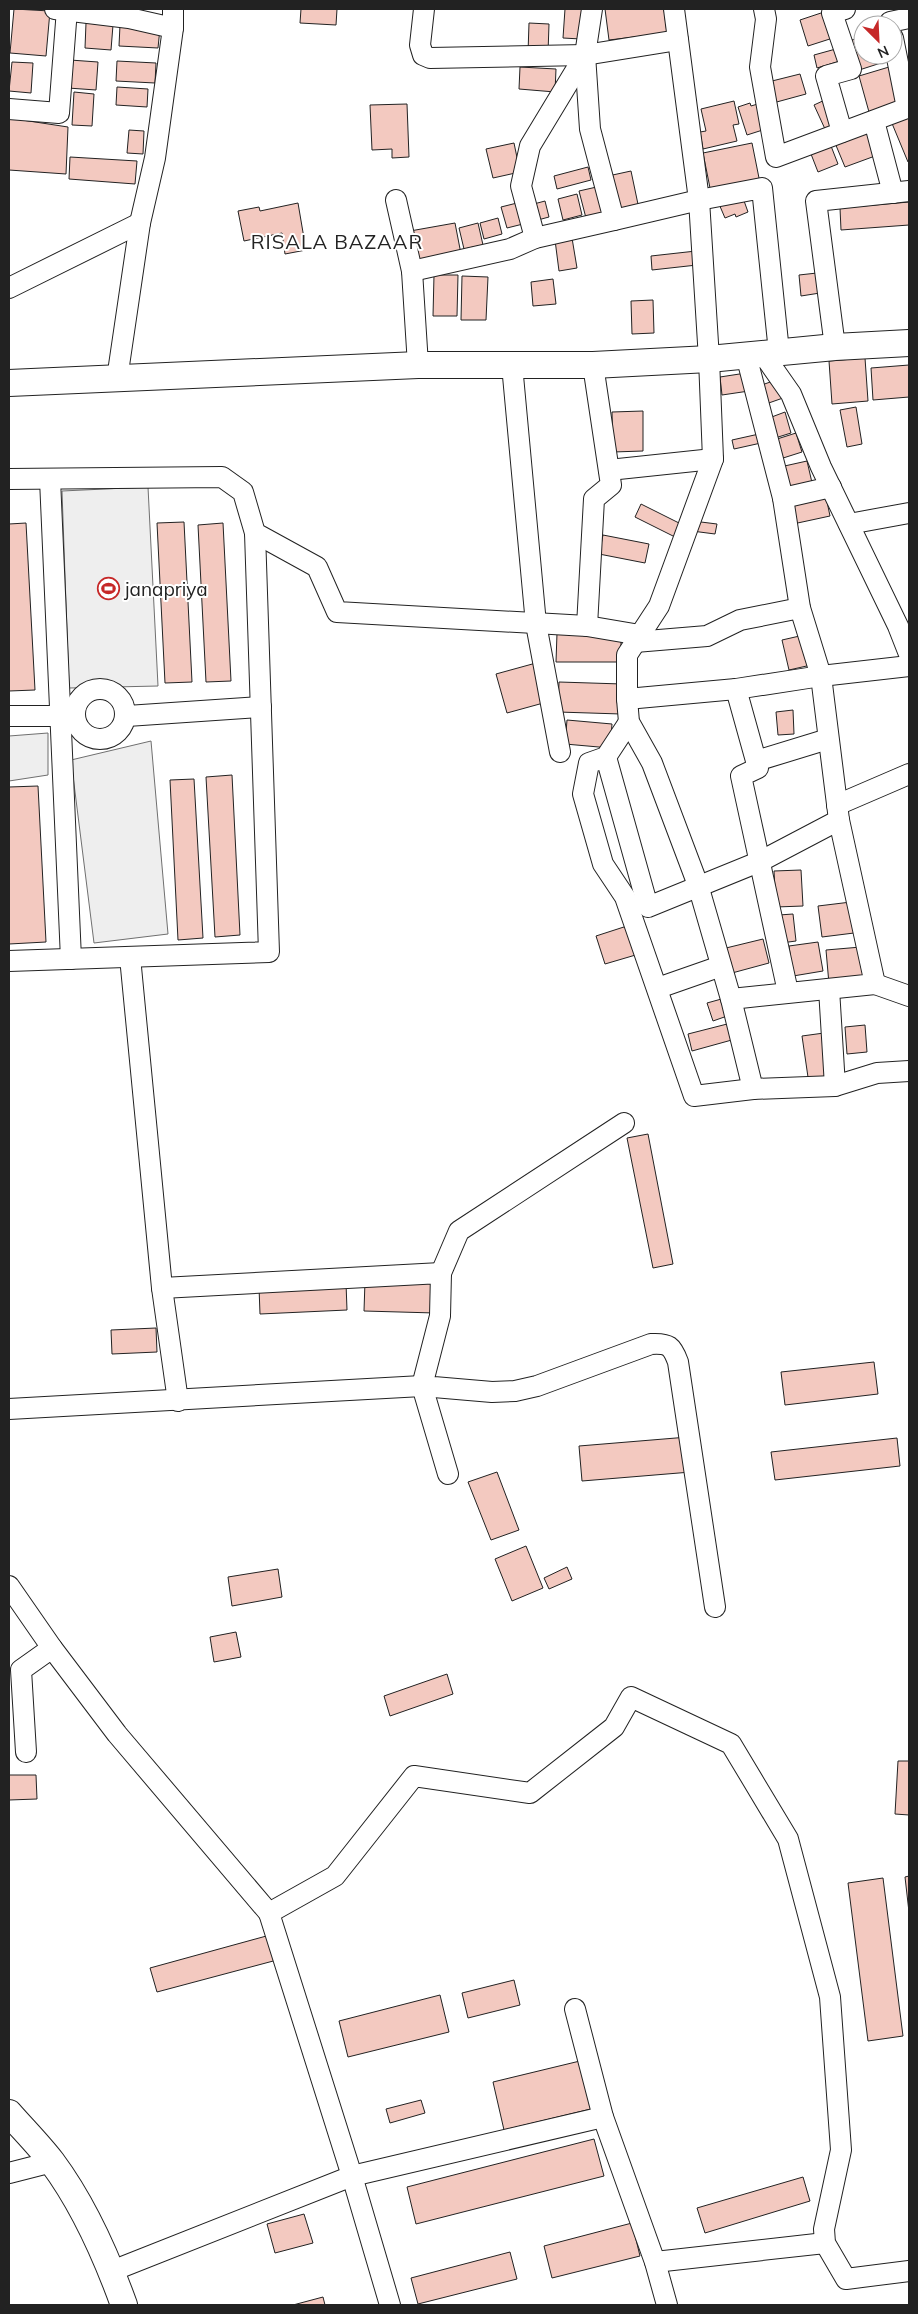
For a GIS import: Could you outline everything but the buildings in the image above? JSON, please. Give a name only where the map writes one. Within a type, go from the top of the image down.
[{"type":"main road","points":[[9,383],[418,365],[593,365],[709,359],[835,347],[909,343]]},
{"type":"main road","points":[[9,2113],[52,2162],[86,2217],[112,2271],[124,2305]]},
{"type":"street","points":[[9,109],[59,112],[63,9],[129,18],[173,18],[155,158],[140,223],[118,379]]},
{"type":"street","points":[[424,9],[420,45],[423,55],[430,58],[585,55],[678,40]]},
{"type":"street","points":[[592,9],[585,55],[590,129],[614,220]]},
{"type":"street","points":[[674,9],[699,200],[713,459],[659,606],[626,655],[627,698],[629,722],[652,763],[698,885],[731,999],[753,1089]]},
{"type":"street","points":[[764,9],[766,19],[760,67],[776,157],[908,108],[904,64]]},
{"type":"street","points":[[842,132],[826,76],[851,69],[832,13],[845,9]]},
{"type":"street","points":[[535,238],[521,186],[530,146],[585,55]]},
{"type":"street","points":[[835,347],[816,201],[901,192],[874,121]]},
{"type":"street","points":[[412,272],[510,249],[535,238],[699,200],[762,188],[763,354],[783,498],[800,608],[821,676],[838,812],[875,984]]},
{"type":"street","points":[[396,200],[412,272],[418,365]]},
{"type":"street","points":[[9,288],[140,223]]},
{"type":"street","points":[[763,354],[791,394],[849,524],[904,624],[909,654]]},
{"type":"street","points":[[512,365],[536,624],[560,752]]},
{"type":"street","points":[[587,626],[594,499],[611,485],[593,365]]},
{"type":"street","points":[[609,470],[713,459]]},
{"type":"street","points":[[9,479],[222,477],[243,492],[255,533],[269,952],[9,961]]},
{"type":"street","points":[[50,478],[67,716],[71,959]]},
{"type":"street","points":[[783,498],[831,487]]},
{"type":"street","points":[[849,524],[909,513]]},
{"type":"street","points":[[255,533],[317,567],[337,612],[587,626],[638,638],[707,636],[740,620],[800,608]]},
{"type":"street","points":[[627,698],[736,689],[821,676],[909,666]]},
{"type":"street","points":[[9,716],[67,716],[82,733],[100,740],[118,734],[127,716],[120,697],[101,688],[82,696],[67,716]]},
{"type":"street","points":[[736,689],[758,768],[741,776],[788,992]]},
{"type":"street","points":[[127,716],[261,707]]},
{"type":"street","points":[[629,722],[606,757],[589,763],[583,794],[603,864],[625,897],[694,1096],[753,1089],[836,1086],[877,1073],[909,1072]]},
{"type":"street","points":[[756,761],[828,739]]},
{"type":"street","points":[[606,757],[648,907],[698,885],[761,861],[838,812],[909,774]]},
{"type":"street","points":[[130,957],[162,1288],[178,1401]]},
{"type":"street","points":[[658,988],[721,966]]},
{"type":"street","points":[[731,999],[875,984],[909,996]]},
{"type":"street","points":[[829,989],[836,1086]]},
{"type":"street","points":[[448,1474],[422,1386],[440,1316],[441,1273],[459,1231],[624,1123]]},
{"type":"street","points":[[162,1288],[441,1273]]},
{"type":"street","points":[[9,1409],[422,1386],[492,1392],[515,1391],[538,1386],[651,1344],[664,1343],[674,1350],[678,1362],[715,1606]]},
{"type":"street","points":[[9,1586],[52,1648],[117,1734],[269,1913],[352,2176],[390,2305]]},
{"type":"street","points":[[26,1752],[15,1666],[52,1648]]},
{"type":"street","points":[[269,1913],[335,1876],[414,1776],[530,1793],[614,1727],[631,1697],[731,1744],[788,1839],[830,1997],[840,2150],[824,2229],[825,2243],[846,2279],[909,2271]]},
{"type":"street","points":[[575,2009],[604,2117],[655,2262],[667,2305]]},
{"type":"street","points":[[112,2271],[352,2176],[604,2117]]},
{"type":"street","points":[[9,2174],[52,2162]]},
{"type":"street","points":[[655,2262],[825,2243]]},
{"type":"shaded area","name":"janapriya","points":[[148,487],[158,686],[69,688],[62,491]]},
{"type":"shaded area","points":[[48,733],[48,775],[9,781],[9,736]]},
{"type":"shaded area","points":[[151,741],[168,934],[94,943],[71,760]]},
{"type":"place","name":"janapriya","points":[[109,589]]},
{"type":"district","name":"RISALA BAZAAR","points":[[337,242]]}]
